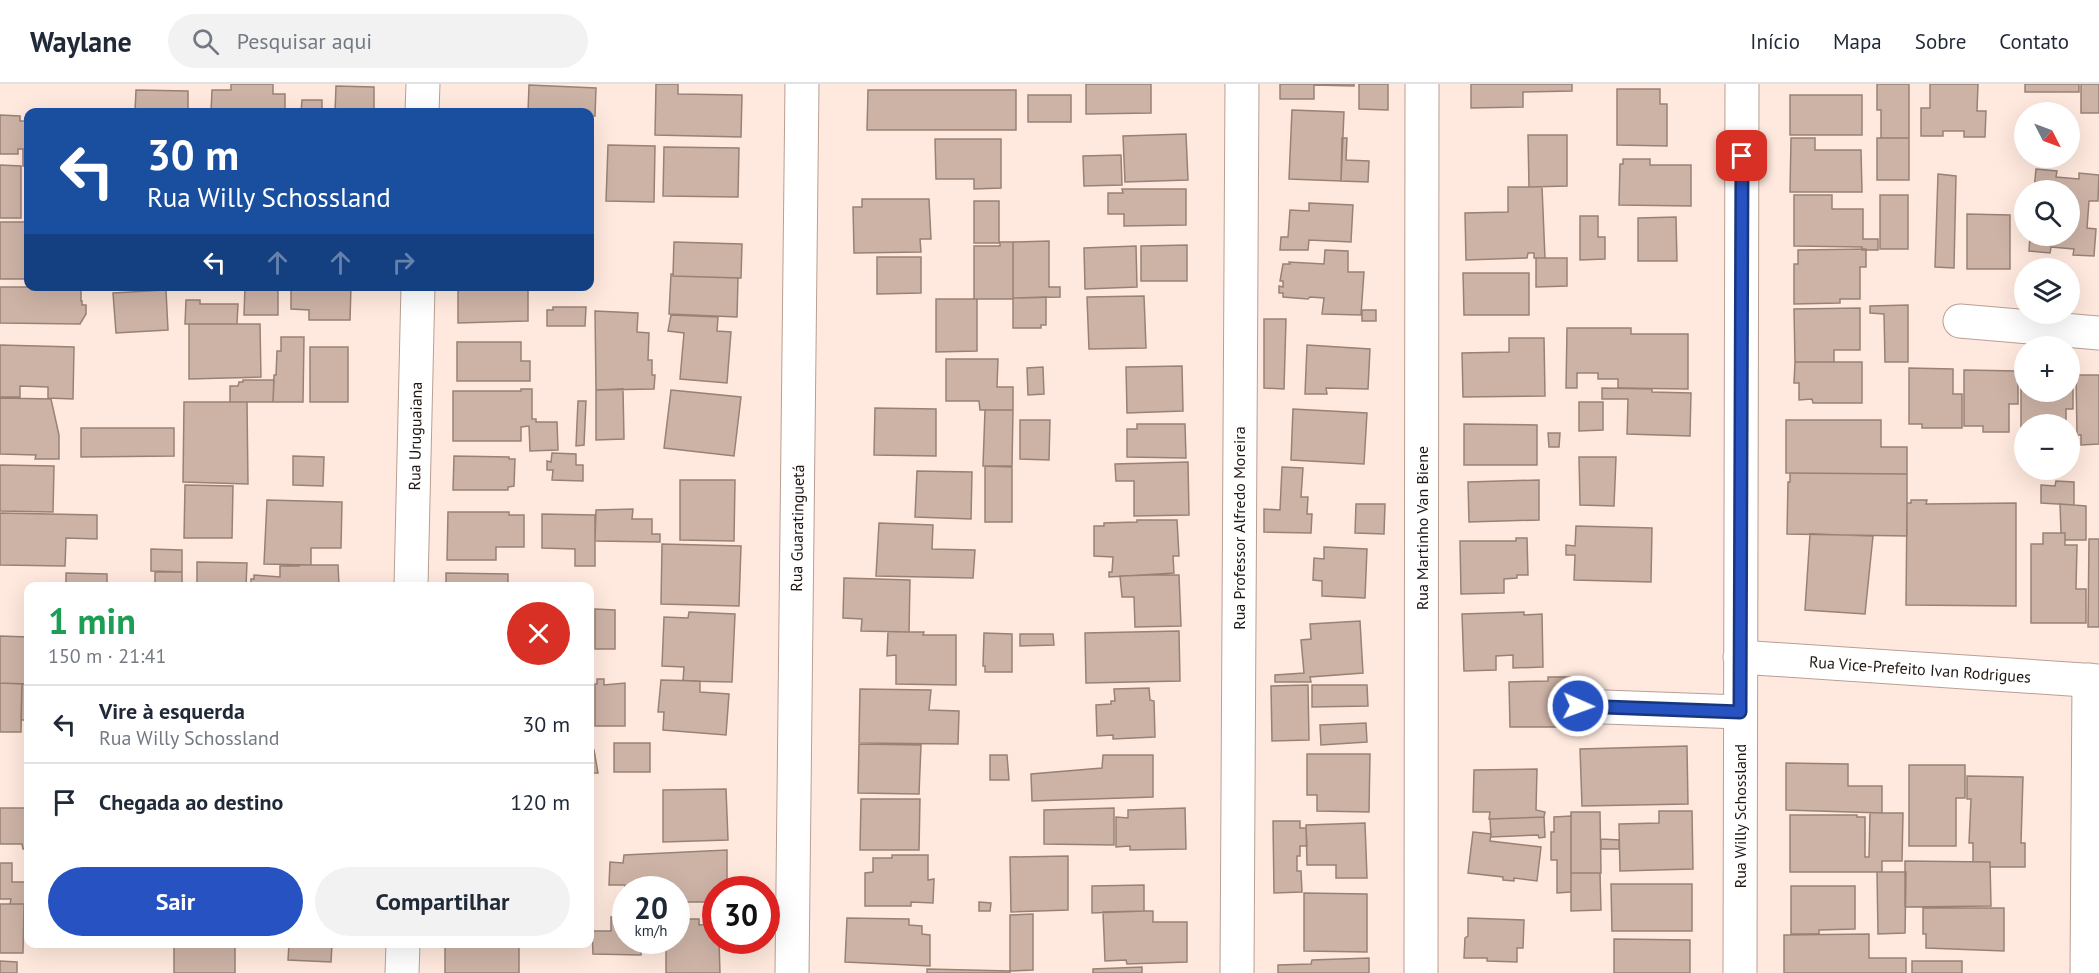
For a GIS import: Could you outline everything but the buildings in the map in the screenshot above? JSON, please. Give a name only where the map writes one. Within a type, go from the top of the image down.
[{"type":"street","points":[[422,108],[423,84]]},
{"type":"street","name":"Rua Guaratinguetá","points":[[792,973],[802,84]]},
{"type":"street","name":"Rua Professor Alfredo Moreira","points":[[1237,973],[1242,84]]},
{"type":"street","name":"Rua Martinho Van Biene","points":[[1421,973],[1422,84]]},
{"type":"street","name":"Rua Willy Schossland","points":[[1740,973],[1742,84]]},
{"type":"street","name":"Rua Uruguaiana","points":[[411,582],[418,291]]},
{"type":"street","points":[[1960,321],[2099,333]]},
{"type":"street","name":"Rua Vice-Prefeito Ivan Rodrigues","points":[[1740,657],[2094,681]]},
{"type":"street","points":[[2087,973],[2094,681]]},
{"type":"street","points":[[1578,706],[1740,712]]},
{"type":"street","points":[[402,973],[403,948]]},
{"type":"route","points":[[1578,706],[1740,712],[1742,156]]}]
